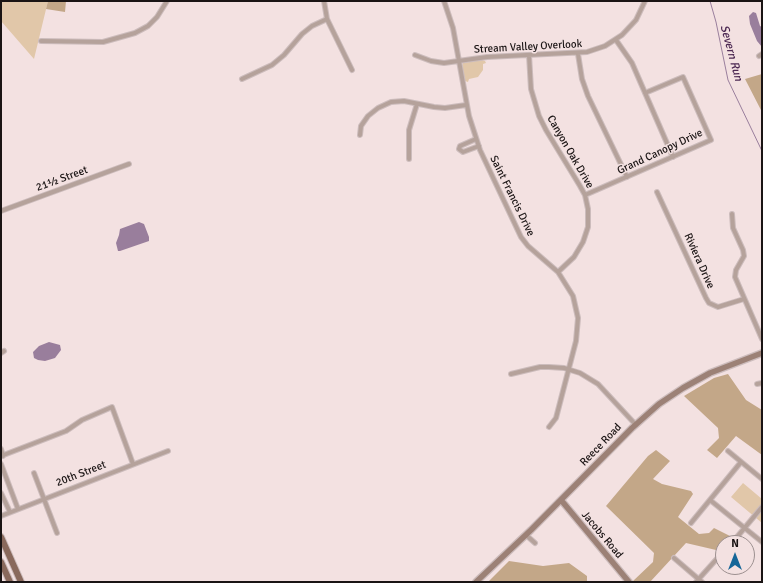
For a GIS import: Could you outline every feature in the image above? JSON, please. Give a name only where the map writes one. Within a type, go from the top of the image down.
[{"type":"main road","name":"Reece Road","points":[[476,582],[526,535],[636,424],[659,404],[696,380],[724,367],[762,353]]},
{"type":"main road","name":"Jacobs Road","points":[[561,500],[629,582]]},
{"type":"main road","points":[[1,537],[21,582]]},
{"type":"main road","points":[[1,562],[10,582]]},
{"type":"street","points":[[41,41],[103,42],[136,33],[148,26],[157,17],[167,1]]},
{"type":"street","points":[[324,1],[327,19],[352,70]]},
{"type":"street","name":"Saint Francis Drive","points":[[444,1],[451,21],[466,105],[478,146],[521,237],[528,246],[558,272],[573,296],[578,318],[576,341],[556,418],[549,427]]},
{"type":"street","name":"Stream Valley Overlook","points":[[415,55],[437,62],[487,57],[578,54],[600,49],[616,40],[627,31],[636,20],[645,1]]},
{"type":"street","points":[[242,79],[272,65],[284,55],[302,34],[312,26],[327,19]]},
{"type":"street","points":[[616,40],[632,63],[673,157]]},
{"type":"street","points":[[578,54],[582,80],[590,103],[627,177]]},
{"type":"street","name":"Canyon Oak Drive","points":[[529,55],[531,89],[539,116],[585,195],[588,218],[586,234],[574,257],[558,272]]},
{"type":"street","name":"Grand Canopy Drive","points":[[585,195],[711,140],[683,77],[645,94]]},
{"type":"street","points":[[360,135],[361,126],[364,121],[378,108],[397,101],[445,108],[466,105]]},
{"type":"street","points":[[409,159],[410,130],[417,104]]},
{"type":"street","points":[[476,139],[460,146],[459,149],[463,152],[478,146]]},
{"type":"street","name":"21½ Street","points":[[1,211],[129,164]]},
{"type":"street","name":"Riviera Drive","points":[[657,192],[709,304],[718,307],[744,299]]},
{"type":"street","points":[[732,214],[733,228],[743,250],[744,256],[736,270],[735,277],[762,339]]},
{"type":"street","points":[[511,374],[540,367],[557,367],[580,372],[598,384],[636,424]]},
{"type":"street","points":[[757,384],[762,383]]},
{"type":"street","points":[[1,449],[2,456],[66,432],[88,416],[112,407],[134,464]]},
{"type":"street","name":"20th Street","points":[[1,516],[43,498],[168,451]]},
{"type":"street","points":[[728,451],[762,479]]},
{"type":"street","points":[[691,524],[741,462]]},
{"type":"street","points":[[1,464],[18,509]]},
{"type":"street","points":[[34,473],[57,533]]},
{"type":"street","points":[[1,493],[10,512]]},
{"type":"street","points":[[710,500],[762,542]]},
{"type":"street","points":[[739,535],[762,507]]},
{"type":"street","points":[[526,535],[534,543]]},
{"type":"street","points":[[674,558],[699,581],[715,562]]},
{"type":"shaded area","points":[[1,1],[48,1],[34,59],[1,21]]},
{"type":"shaded area","points":[[48,1],[66,1],[65,12],[46,9]]},
{"type":"shaded area","points":[[753,12],[756,13],[760,26],[762,27],[762,47],[757,41],[750,24],[749,16]]},
{"type":"shaded area","points":[[482,60],[486,63],[483,64],[483,70],[478,77],[469,79],[468,82],[465,81],[462,66],[463,63]]},
{"type":"shaded area","points":[[762,74],[762,112],[745,79]]},
{"type":"shaded area","points":[[139,222],[144,224],[149,241],[118,251],[116,243],[120,229]]},
{"type":"shaded area","points":[[49,342],[60,345],[61,350],[55,358],[45,361],[34,358],[33,352],[39,346]]},
{"type":"shaded area","points":[[728,374],[746,400],[762,410],[762,455],[736,436],[717,458],[707,450],[719,438],[718,428],[684,396],[714,378]]},
{"type":"shaded area","points":[[656,450],[670,461],[653,479],[662,484],[691,491],[693,494],[678,517],[699,534],[709,533],[714,528],[728,535],[715,535],[715,550],[686,543],[650,582],[634,582],[633,581],[653,562],[654,553],[606,506],[648,456]]},
{"type":"shaded area","points":[[743,483],[762,499],[762,523],[731,497]]},
{"type":"shaded area","points":[[509,561],[543,566],[569,563],[587,576],[587,582],[488,582]]},
{"type":"waterway","name":"Severn Run","points":[[710,1],[728,80],[762,151]]}]
